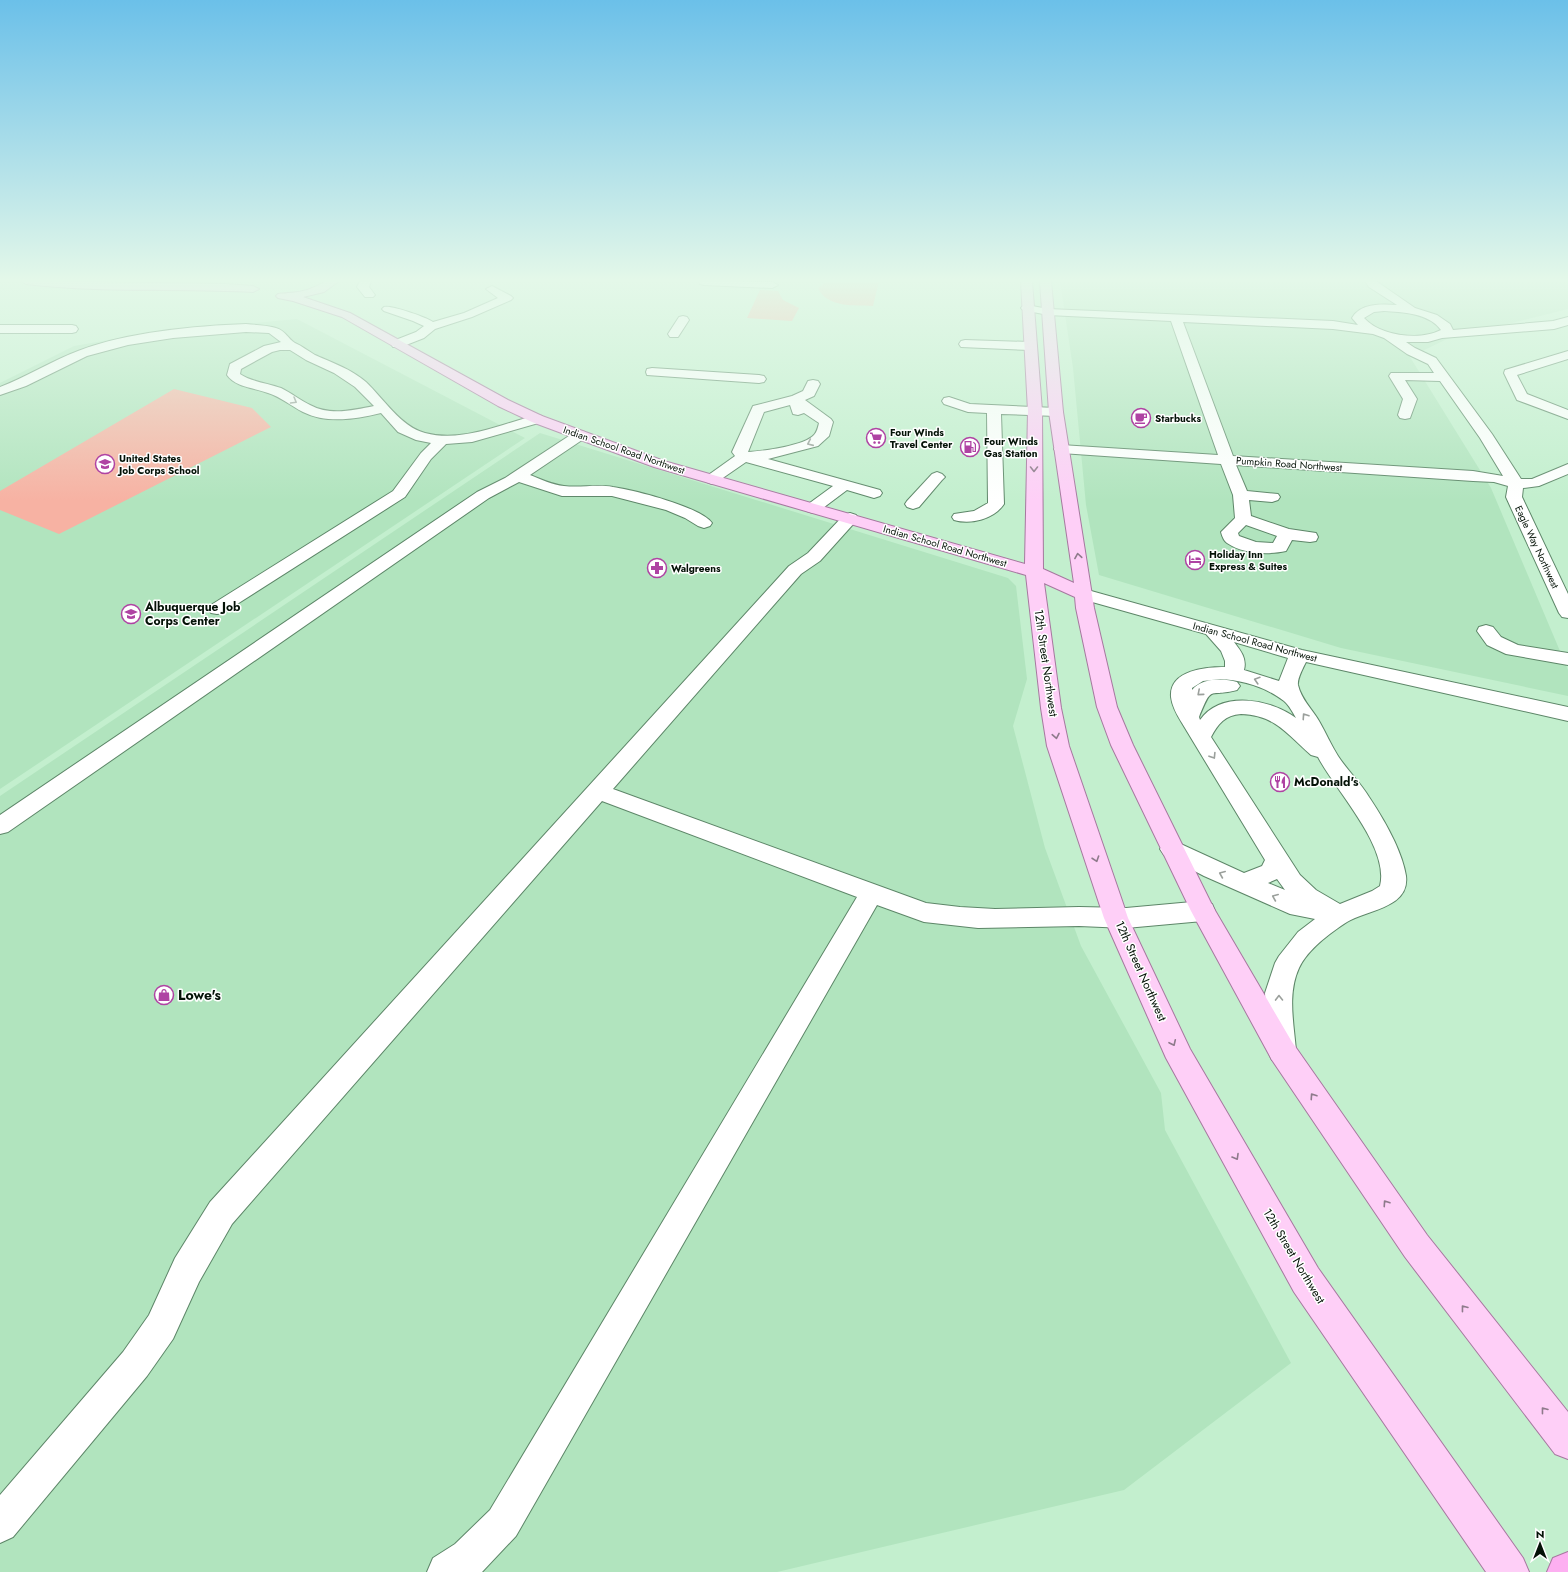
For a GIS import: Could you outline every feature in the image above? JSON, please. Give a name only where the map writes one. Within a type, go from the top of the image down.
[{"type":"main road","name":"Indian School Road Northwest","points":[[416,354],[503,403],[537,419],[659,464],[1034,572],[1084,594]]},
{"type":"main road","name":"12th Street Northwest","points":[[1031,354],[1034,411],[1034,572],[1051,708],[1058,746],[1116,918],[1180,1058],[1306,1280],[1509,1572]]},
{"type":"main road","points":[[1052,354],[1056,412],[1085,608],[1108,707],[1122,745],[1203,911],[1282,1051],[1416,1246],[1568,1441]]},
{"type":"street","points":[[0,391],[11,388],[81,354]]},
{"type":"street","points":[[259,354],[235,368],[233,375],[240,380],[277,391],[310,411],[318,413],[342,415],[384,408]]},
{"type":"street","points":[[307,354],[360,384],[403,429],[421,437],[442,440],[472,438],[537,419]]},
{"type":"street","points":[[1189,354],[1241,495],[1243,519]]},
{"type":"street","points":[[1419,354],[1432,361]]},
{"type":"street","points":[[1432,354],[1432,361]]},
{"type":"street","points":[[1568,355],[1510,373],[1522,397],[1568,415]]},
{"type":"street","name":"Eagle Way Northwest","points":[[1432,361],[1442,377],[1487,437],[1516,484],[1514,497],[1568,613]]},
{"type":"street","points":[[652,372],[759,379]]},
{"type":"street","points":[[1405,415],[1410,399],[1396,376],[1442,377]]},
{"type":"street","points":[[813,384],[809,393],[795,400],[758,409],[739,452],[744,457],[874,493]]},
{"type":"street","points":[[795,400],[800,418]]},
{"type":"street","points":[[712,479],[744,457],[772,454],[804,446],[814,443],[822,436],[826,422],[795,400]]},
{"type":"street","points":[[947,407],[948,410],[968,408],[1056,412]]},
{"type":"street","points":[[960,517],[972,517],[987,512],[996,504],[994,410]]},
{"type":"street","points":[[0,826],[483,495],[518,476],[580,435]]},
{"type":"street","points":[[217,609],[400,494],[426,456],[442,440]]},
{"type":"street","name":"Pumpkin Road Northwest","points":[[1061,449],[1473,476],[1495,478],[1516,484]]},
{"type":"street","points":[[1516,484],[1534,483],[1567,470]]},
{"type":"street","points":[[518,476],[562,491],[612,491],[672,507],[691,515],[704,524]]},
{"type":"street","points":[[914,504],[937,477]]},
{"type":"street","points":[[813,508],[845,484]]},
{"type":"street","points":[[1241,495],[1272,497]]},
{"type":"street","points":[[0,1524],[139,1358],[161,1327],[187,1270],[220,1213],[795,570],[814,557],[850,518]]},
{"type":"street","points":[[1243,519],[1229,532],[1232,539],[1246,546],[1267,550],[1280,547],[1286,534]]},
{"type":"street","points":[[1243,519],[1286,534],[1310,537]]},
{"type":"street","name":"Indian School Road Northwest","points":[[1084,594],[1299,655],[1400,687],[1568,714]]},
{"type":"street","points":[[1212,630],[1232,651],[1236,664],[1233,674]]},
{"type":"street","points":[[1486,631],[1494,641],[1513,650],[1568,660]]},
{"type":"street","points":[[1282,1051],[1278,993],[1288,963],[1307,939],[1339,915],[1381,898],[1391,891],[1394,878],[1392,866],[1384,842],[1361,802],[1330,760],[1308,720],[1292,697],[1288,683],[1299,655]]},
{"type":"street","points":[[1292,697],[1270,684],[1233,674],[1205,674],[1187,681],[1181,692],[1182,701],[1189,716],[1278,860],[1300,892],[1311,900],[1339,915]]},
{"type":"street","points":[[1189,716],[1195,696],[1200,692],[1212,686],[1236,687],[1250,693],[1283,718],[1330,760]]},
{"type":"street","points":[[1201,736],[1212,719],[1222,712],[1232,709],[1258,709],[1283,718]]},
{"type":"street","points":[[597,791],[924,912],[968,919],[1020,919],[1085,916],[1116,918],[1203,911]]},
{"type":"street","points":[[1172,849],[1212,870],[1299,907],[1339,915]]},
{"type":"street","points":[[1244,883],[1270,872],[1278,860]]},
{"type":"street","points":[[447,1572],[469,1558],[503,1523],[872,892]]},
{"type":"shaded area","name":"Albuquerque Job Corps Center","points":[[57,354],[365,354],[525,438],[0,789],[0,383]]},
{"type":"shaded area","points":[[1071,354],[1415,354],[1410,357],[1491,488],[1568,670],[1568,696],[1341,648],[1099,575],[1086,505]]},
{"type":"shaded area","points":[[174,389],[252,408],[271,427],[59,534],[0,510],[0,491]]},
{"type":"shaded area","points":[[540,433],[1008,578],[1016,586],[1027,679],[1013,726],[1045,848],[1081,946],[1161,1093],[1165,1130],[1291,1363],[1124,1490],[777,1572],[0,1572],[0,796]]},
{"type":"place","name":"Starbucks","points":[[1141,418]]},
{"type":"place","name":"Four Winds Travel Center","points":[[876,438]]},
{"type":"place","name":"Four Winds Gas Station","points":[[970,447]]},
{"type":"place","name":"United States Job Corps School","points":[[105,464]]},
{"type":"place","name":"Holiday Inn Express & Suites","points":[[1195,560]]},
{"type":"place","name":"Walgreens","points":[[657,568]]},
{"type":"place","name":"Albuquerque Job Corps Center","points":[[131,614]]},
{"type":"place","name":"McDonald's","points":[[1280,782]]},
{"type":"place","name":"Lowe's","points":[[164,995]]}]
